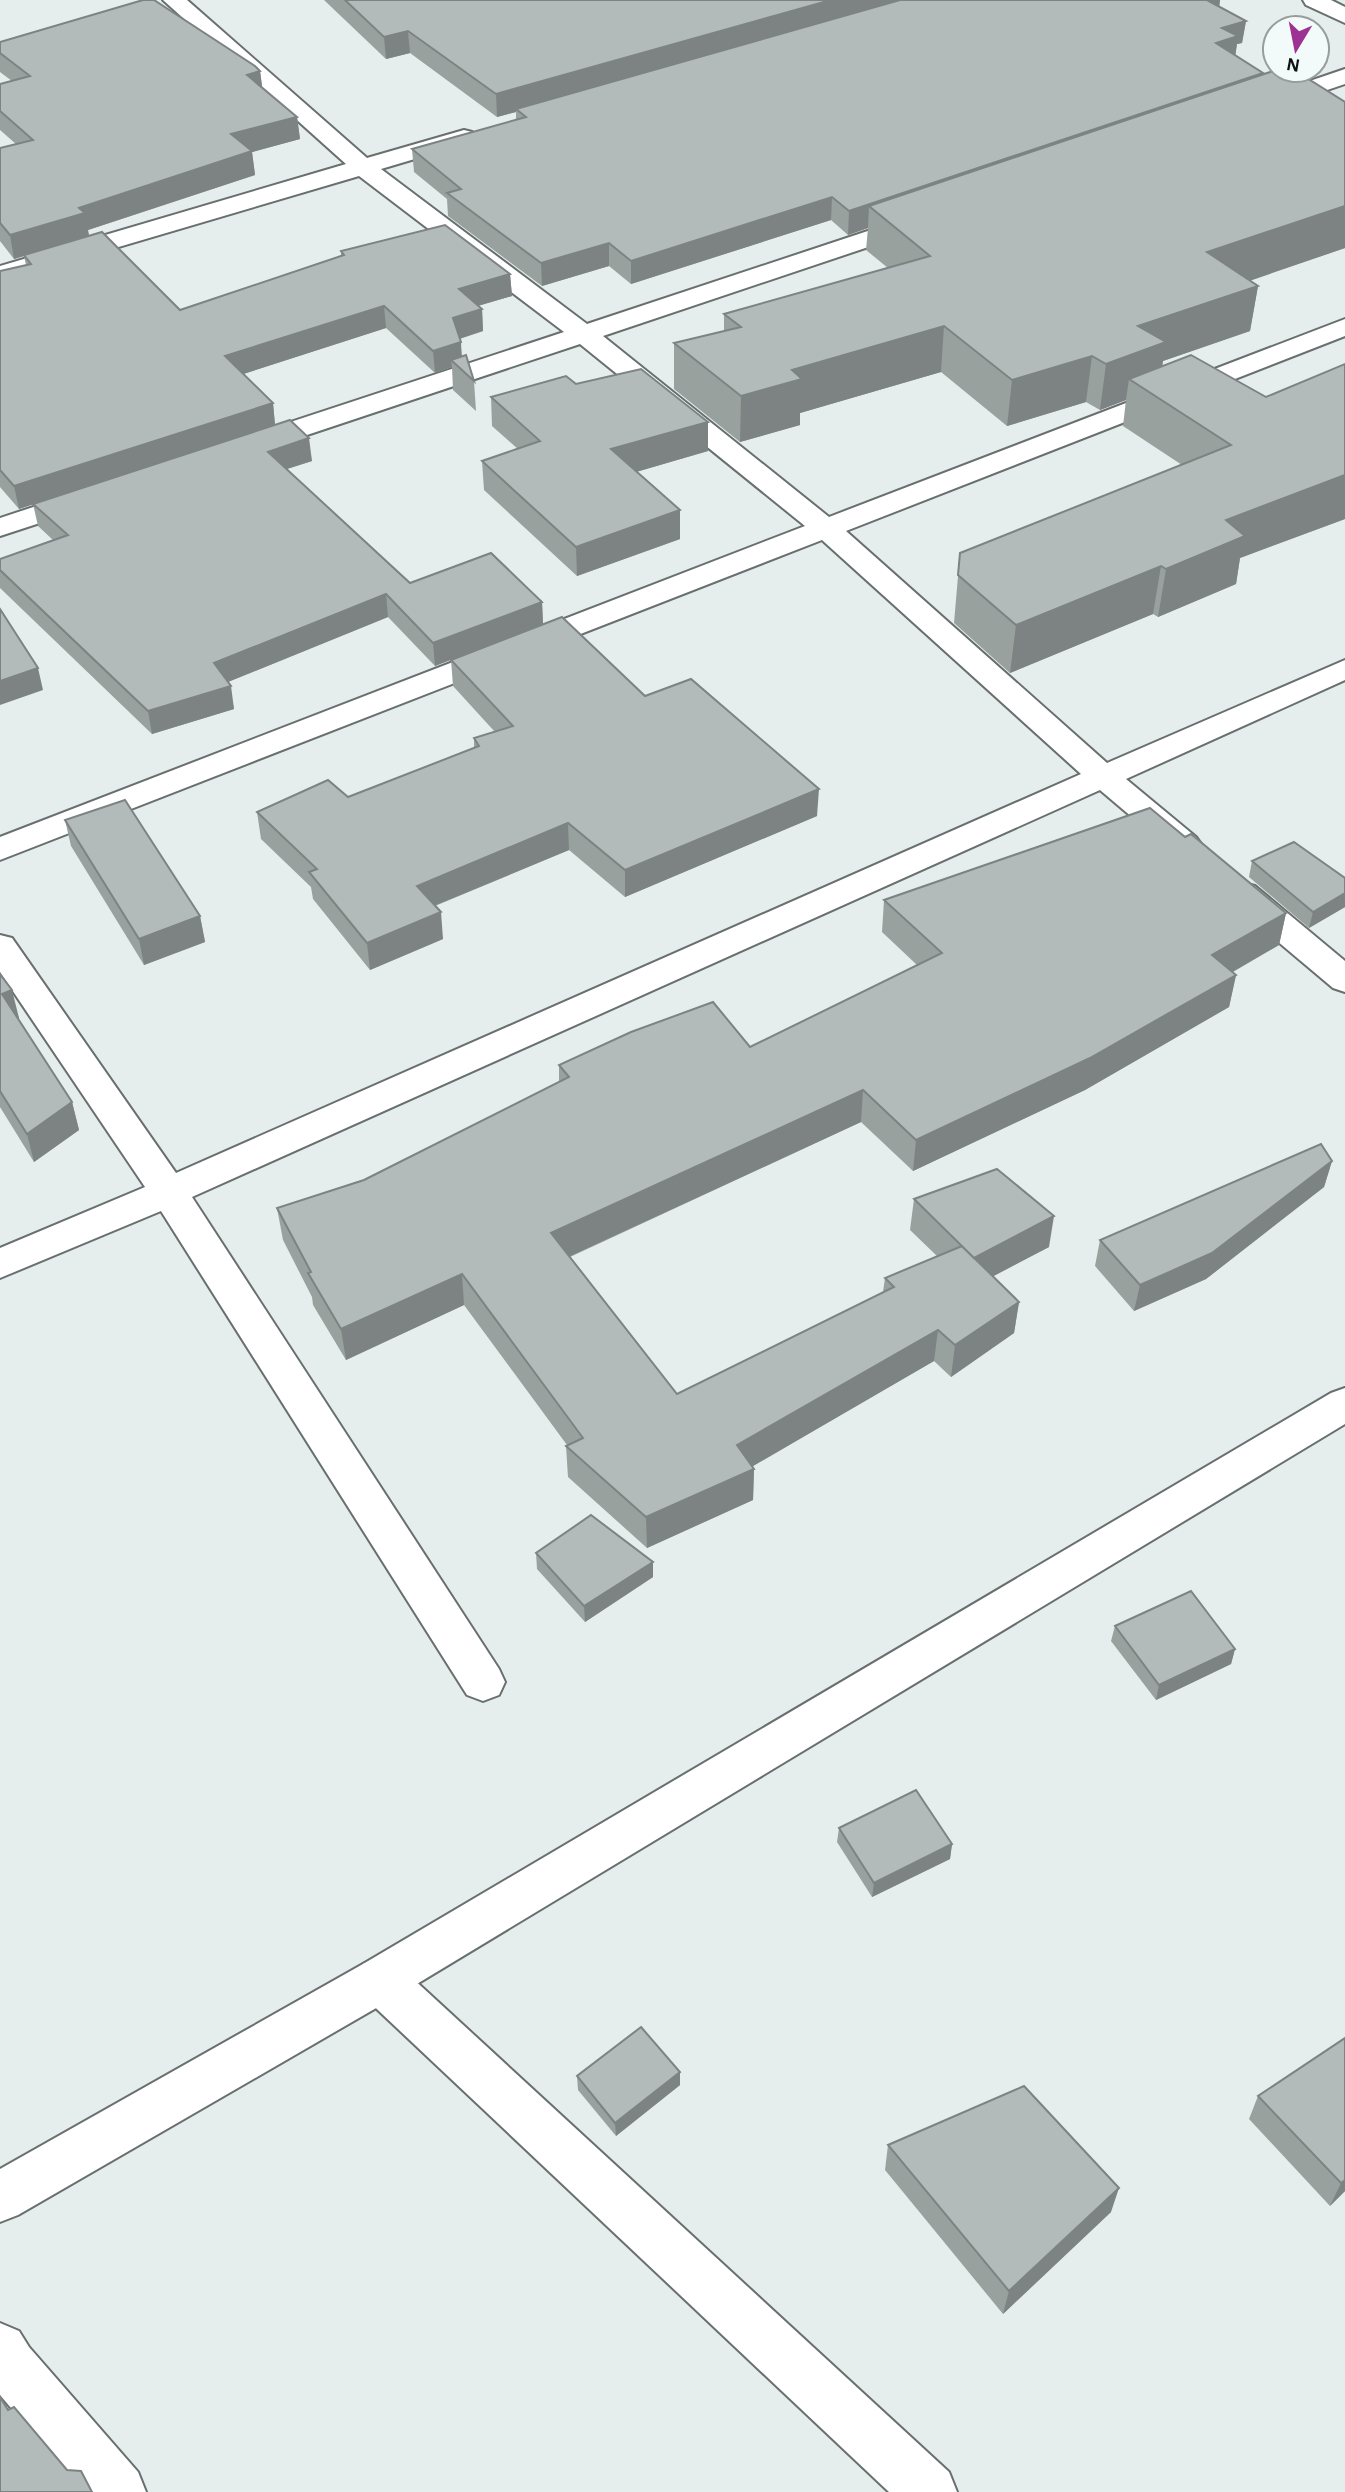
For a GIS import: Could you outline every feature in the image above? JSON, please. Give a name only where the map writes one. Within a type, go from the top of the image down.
[{"type":"street","points":[[1314,0],[1345,16]]},
{"type":"street","points":[[174,3],[362,166],[585,335],[826,529],[1103,776],[1345,980]]},
{"type":"street","points":[[1253,108],[1345,76]]},
{"type":"street","points":[[0,274],[483,131]]},
{"type":"street","points":[[226,453],[939,215]]},
{"type":"street","points":[[0,849],[1345,327]]},
{"type":"street","points":[[0,527],[106,492]]},
{"type":"street","points":[[0,1264],[169,1192],[1345,669]]},
{"type":"street","points":[[0,946],[169,1192],[483,1682]]},
{"type":"street","points":[[0,2197],[380,1980],[1345,1404]]},
{"type":"street","points":[[380,1980],[929,2492]]},
{"type":"street","points":[[0,2350],[10,2366],[118,2492]]},
{"type":"building","points":[[143,0],[154,0],[255,66],[260,71],[247,75],[297,117],[231,134],[252,151],[79,208],[85,213],[10,235],[0,223],[0,148],[33,140],[0,111],[0,84],[30,76],[0,53],[0,42]]},
{"type":"building","points":[[345,0],[831,0],[496,94],[408,31],[384,37]]},
{"type":"building","points":[[900,0],[1207,0],[1246,21],[1222,28],[1238,36],[1216,43],[1261,72],[849,211],[832,197],[631,261],[609,243],[541,263],[447,193],[461,189],[412,149],[526,117],[516,109]]},
{"type":"building","points":[[1261,75],[1261,84],[1316,84],[1345,102],[1345,206],[1207,252],[1258,286],[1138,326],[1166,342],[1106,364],[1092,356],[1012,380],[944,326],[792,370],[802,379],[741,396],[674,343],[741,327],[724,314],[930,256],[869,206]]},
{"type":"building","points":[[445,225],[510,274],[459,289],[482,309],[453,318],[461,342],[433,351],[384,306],[225,356],[273,403],[14,486],[0,470],[0,271],[31,264],[24,255],[102,232],[180,310],[344,255],[341,251]]},
{"type":"building","points":[[466,355],[474,381],[451,360]]},
{"type":"building","points":[[1191,355],[1266,397],[1345,364],[1345,475],[1226,520],[1245,536],[1166,569],[1161,566],[1016,625],[958,575],[960,553],[1231,445],[1129,379]]},
{"type":"building","points":[[641,369],[708,422],[611,449],[680,510],[576,547],[482,461],[540,441],[491,397],[566,376],[576,384]]},
{"type":"building","points":[[290,420],[309,438],[268,452],[410,583],[491,553],[542,602],[433,643],[386,594],[214,663],[231,686],[148,711],[0,570],[0,559],[68,535],[33,504]]},
{"type":"building","points":[[0,609],[38,668],[0,681]]},
{"type":"building","points":[[562,617],[645,696],[691,679],[819,789],[625,870],[568,823],[417,886],[441,912],[367,943],[309,872],[317,869],[257,812],[328,780],[348,797],[479,746],[474,738],[513,726],[451,660]]},
{"type":"building","points":[[125,800],[200,916],[139,939],[65,820]]},
{"type":"building","points":[[1150,808],[1185,837],[1191,834],[1286,913],[1212,955],[1236,975],[1090,1058],[916,1140],[863,1090],[551,1233],[677,1394],[894,1287],[885,1278],[962,1246],[1019,1302],[955,1345],[938,1330],[737,1445],[754,1469],[646,1517],[566,1446],[583,1438],[462,1274],[341,1329],[308,1273],[311,1272],[277,1208],[364,1180],[569,1077],[559,1065],[631,1032],[713,1002],[750,1047],[942,953],[884,900]]},
{"type":"building","points":[[1294,842],[1345,878],[1345,893],[1313,912],[1252,861]]},
{"type":"building","points":[[0,974],[12,990],[2,994],[72,1102],[27,1134],[0,1091]]},
{"type":"building","points":[[1321,1144],[1332,1161],[1212,1253],[1140,1285],[1100,1240]]},
{"type":"building","points":[[997,1169],[1054,1216],[974,1258],[914,1199]]},
{"type":"building","points":[[591,1515],[653,1562],[584,1606],[536,1553]]},
{"type":"building","points":[[1191,1591],[1235,1649],[1159,1685],[1115,1626]]},
{"type":"building","points":[[916,1790],[952,1844],[874,1883],[839,1828]]},
{"type":"building","points":[[641,2027],[680,2072],[615,2123],[577,2076]]},
{"type":"building","points":[[1345,2038],[1345,2180],[1341,2183],[1258,2096]]},
{"type":"building","points":[[1024,2086],[1119,2188],[1009,2291],[888,2145]]},
{"type":"building","points":[[0,2397],[8,2410],[14,2407],[67,2470],[81,2471],[92,2492],[0,2492]]}]
